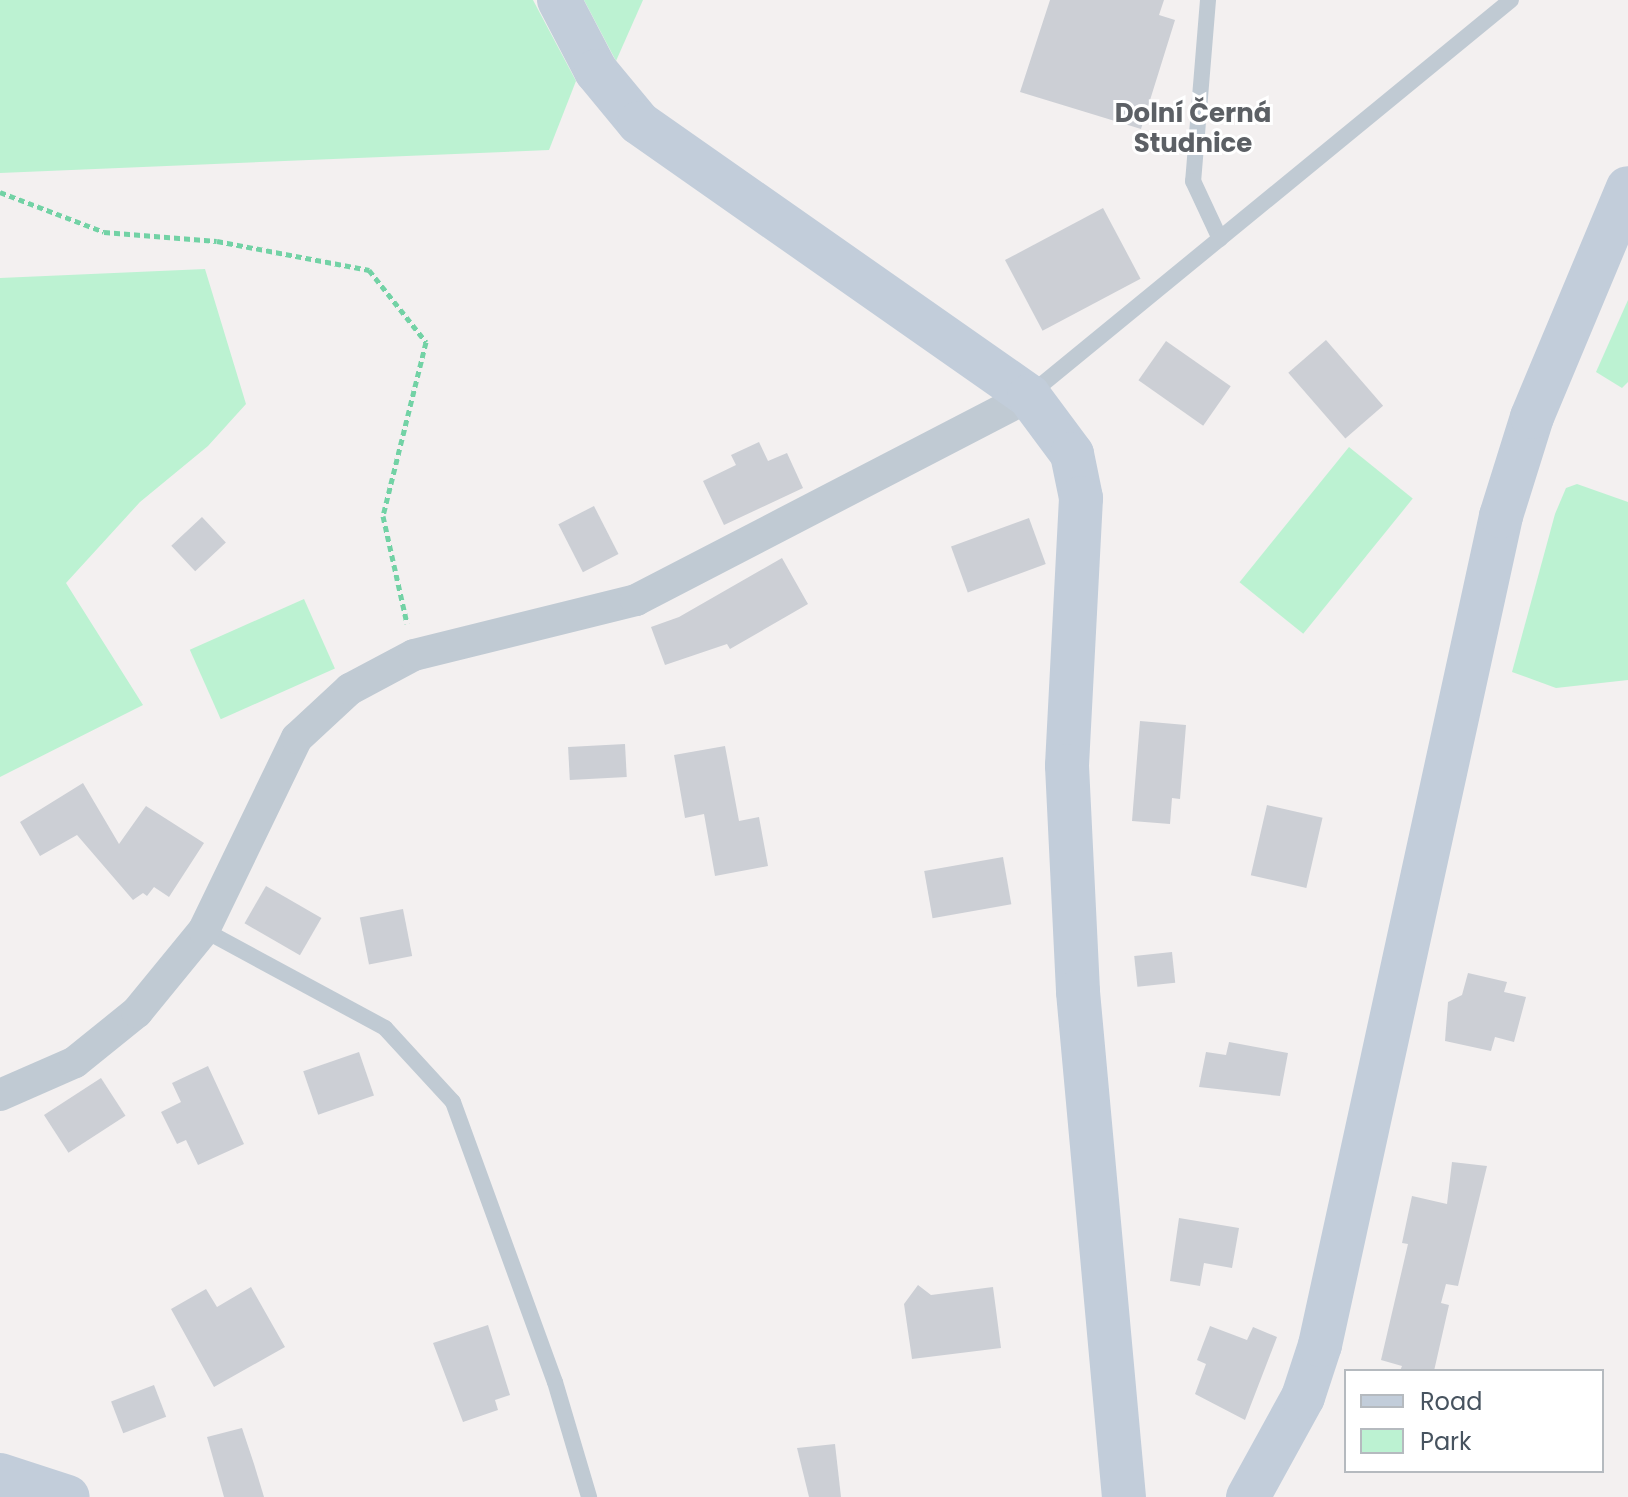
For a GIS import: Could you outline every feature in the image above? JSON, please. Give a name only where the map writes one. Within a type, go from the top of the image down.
[{"type":"street","points":[[559,0],[596,71],[639,123],[1029,396],[1072,454],[1081,498],[1067,766],[1078,992],[1124,1497]]},
{"type":"street","points":[[1248,1497],[1303,1397],[1320,1345],[1501,516],[1532,417],[1628,188]]},
{"type":"street","points":[[0,1095],[85,1054],[137,1012],[204,930],[297,738],[350,689],[414,655],[636,600],[1029,396]]},
{"type":"street","points":[[0,1475],[68,1497]]},
{"type":"lane","points":[[1208,0],[1193,181],[1220,239]]},
{"type":"lane","points":[[1029,396],[1511,0]]},
{"type":"lane","points":[[204,930],[385,1028],[453,1102],[555,1382],[589,1497]]},
{"type":"path","points":[[0,192],[104,232],[217,241],[369,270],[426,342],[383,516],[414,655]]},
{"type":"green space","points":[[0,0],[533,0],[576,81],[549,150],[0,173]]},
{"type":"green space","points":[[584,0],[643,0],[616,61]]},
{"type":"green space","points":[[205,269],[246,404],[208,446],[140,502],[66,583],[143,705],[0,777],[0,278]]},
{"type":"green space","points":[[1628,300],[1628,382],[1622,388],[1596,372]]},
{"type":"green space","points":[[1349,447],[1413,499],[1303,634],[1239,582]]},
{"type":"green space","points":[[1577,484],[1628,502],[1628,680],[1556,688],[1512,672],[1555,514],[1566,488]]},
{"type":"green space","points":[[304,599],[335,668],[221,719],[190,650]]},
{"type":"building","points":[[1050,0],[1164,0],[1159,15],[1175,20],[1141,129],[1020,92]]},
{"type":"building","points":[[1103,208],[1141,279],[1043,331],[1005,260]]},
{"type":"building","points":[[1326,340],[1383,406],[1345,438],[1288,373]]},
{"type":"building","points":[[1166,341],[1231,386],[1203,426],[1138,380]]},
{"type":"building","points":[[759,442],[768,461],[787,453],[803,488],[724,525],[703,481],[736,465],[731,455]]},
{"type":"building","points":[[594,506],[619,554],[583,572],[558,524]]},
{"type":"building","points":[[202,517],[226,543],[195,571],[171,546]]},
{"type":"building","points":[[1029,518],[1046,564],[968,592],[951,546]]},
{"type":"building","points":[[782,558],[808,604],[730,649],[727,644],[665,665],[651,627],[679,617]]},
{"type":"building","points":[[1140,721],[1186,725],[1180,799],[1172,798],[1170,824],[1132,821]]},
{"type":"building","points":[[625,744],[627,777],[570,780],[568,747]]},
{"type":"building","points":[[725,746],[739,821],[759,817],[768,866],[715,876],[704,814],[685,818],[674,755]]},
{"type":"building","points":[[83,783],[119,844],[146,806],[204,843],[169,897],[154,887],[147,896],[143,893],[133,900],[77,835],[40,856],[20,822]]},
{"type":"building","points":[[1267,805],[1323,818],[1306,888],[1251,875]]},
{"type":"building","points":[[1003,857],[1011,904],[933,918],[924,871]]},
{"type":"building","points":[[266,886],[321,918],[300,955],[244,923]]},
{"type":"building","points":[[403,909],[412,956],[369,965],[360,917]]},
{"type":"building","points":[[1172,952],[1175,983],[1137,987],[1134,956]]},
{"type":"building","points":[[1468,973],[1507,982],[1504,992],[1526,997],[1514,1042],[1495,1037],[1491,1051],[1445,1041],[1448,1002],[1462,995]]},
{"type":"building","points":[[1229,1042],[1288,1053],[1280,1096],[1199,1087],[1206,1052],[1226,1055]]},
{"type":"building","points":[[359,1052],[374,1095],[318,1115],[303,1071]]},
{"type":"building","points":[[208,1066],[244,1144],[198,1165],[186,1140],[177,1144],[161,1112],[181,1102],[172,1083]]},
{"type":"building","points":[[101,1078],[126,1116],[68,1153],[44,1115]]},
{"type":"building","points":[[1452,1162],[1487,1166],[1458,1286],[1446,1284],[1441,1303],[1449,1305],[1434,1369],[1401,1369],[1402,1366],[1381,1360],[1408,1244],[1402,1243],[1412,1196],[1447,1204]]},
{"type":"building","points":[[1179,1218],[1239,1228],[1232,1268],[1204,1263],[1200,1286],[1170,1281]]},
{"type":"building","points":[[918,1285],[931,1295],[993,1287],[1001,1348],[912,1359],[904,1304]]},
{"type":"building","points":[[251,1287],[285,1347],[214,1387],[171,1309],[206,1289],[217,1307]]},
{"type":"building","points":[[488,1325],[510,1395],[495,1400],[498,1410],[463,1422],[433,1343]]},
{"type":"building","points":[[1210,1326],[1247,1340],[1253,1327],[1277,1337],[1245,1420],[1195,1394],[1206,1364],[1197,1360]]},
{"type":"building","points":[[154,1385],[166,1417],[123,1433],[111,1401]]},
{"type":"building","points":[[242,1428],[264,1497],[224,1497],[207,1437]]},
{"type":"building","points":[[835,1444],[841,1497],[809,1497],[797,1448]]},
{"type":"district","name":"Dolní Černá Studnice","points":[[1193,129]]}]
